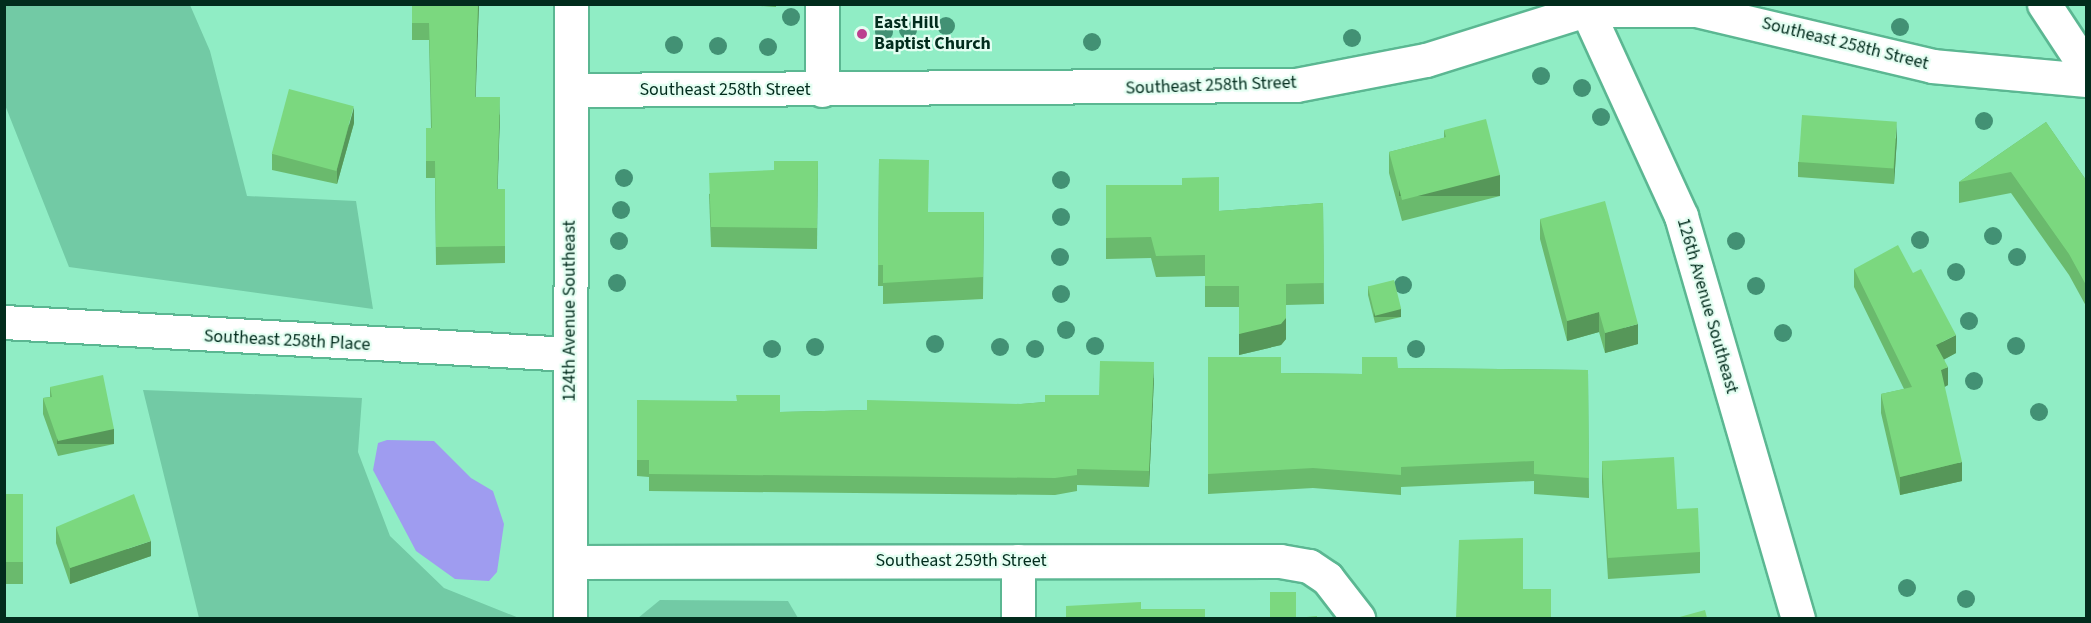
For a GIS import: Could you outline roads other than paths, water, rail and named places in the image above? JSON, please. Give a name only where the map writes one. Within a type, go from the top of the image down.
[{"type":"street","name":"124th Avenue Southeast","points":[[570,618],[571,4]]},
{"type":"street","points":[[822,4],[822,90]]},
{"type":"street","points":[[2044,4],[2086,68]]},
{"type":"street","name":"Southeast 258th Street","points":[[571,90],[1296,85],[1426,60],[1585,7],[1696,10],[1932,66],[2086,80]]},
{"type":"street","name":"126th Avenue Southeast","points":[[1585,7],[1681,216],[1798,618]]},
{"type":"street","name":"Southeast 258th Place","points":[[4,322],[570,354]]},
{"type":"street","points":[[1018,561],[1018,618]]},
{"type":"street","name":"Southeast 259th Street","points":[[570,562],[1280,561],[1309,566],[1350,606]]},
{"type":"place","name":"East Hill Baptist Church","points":[[862,34]]}]
